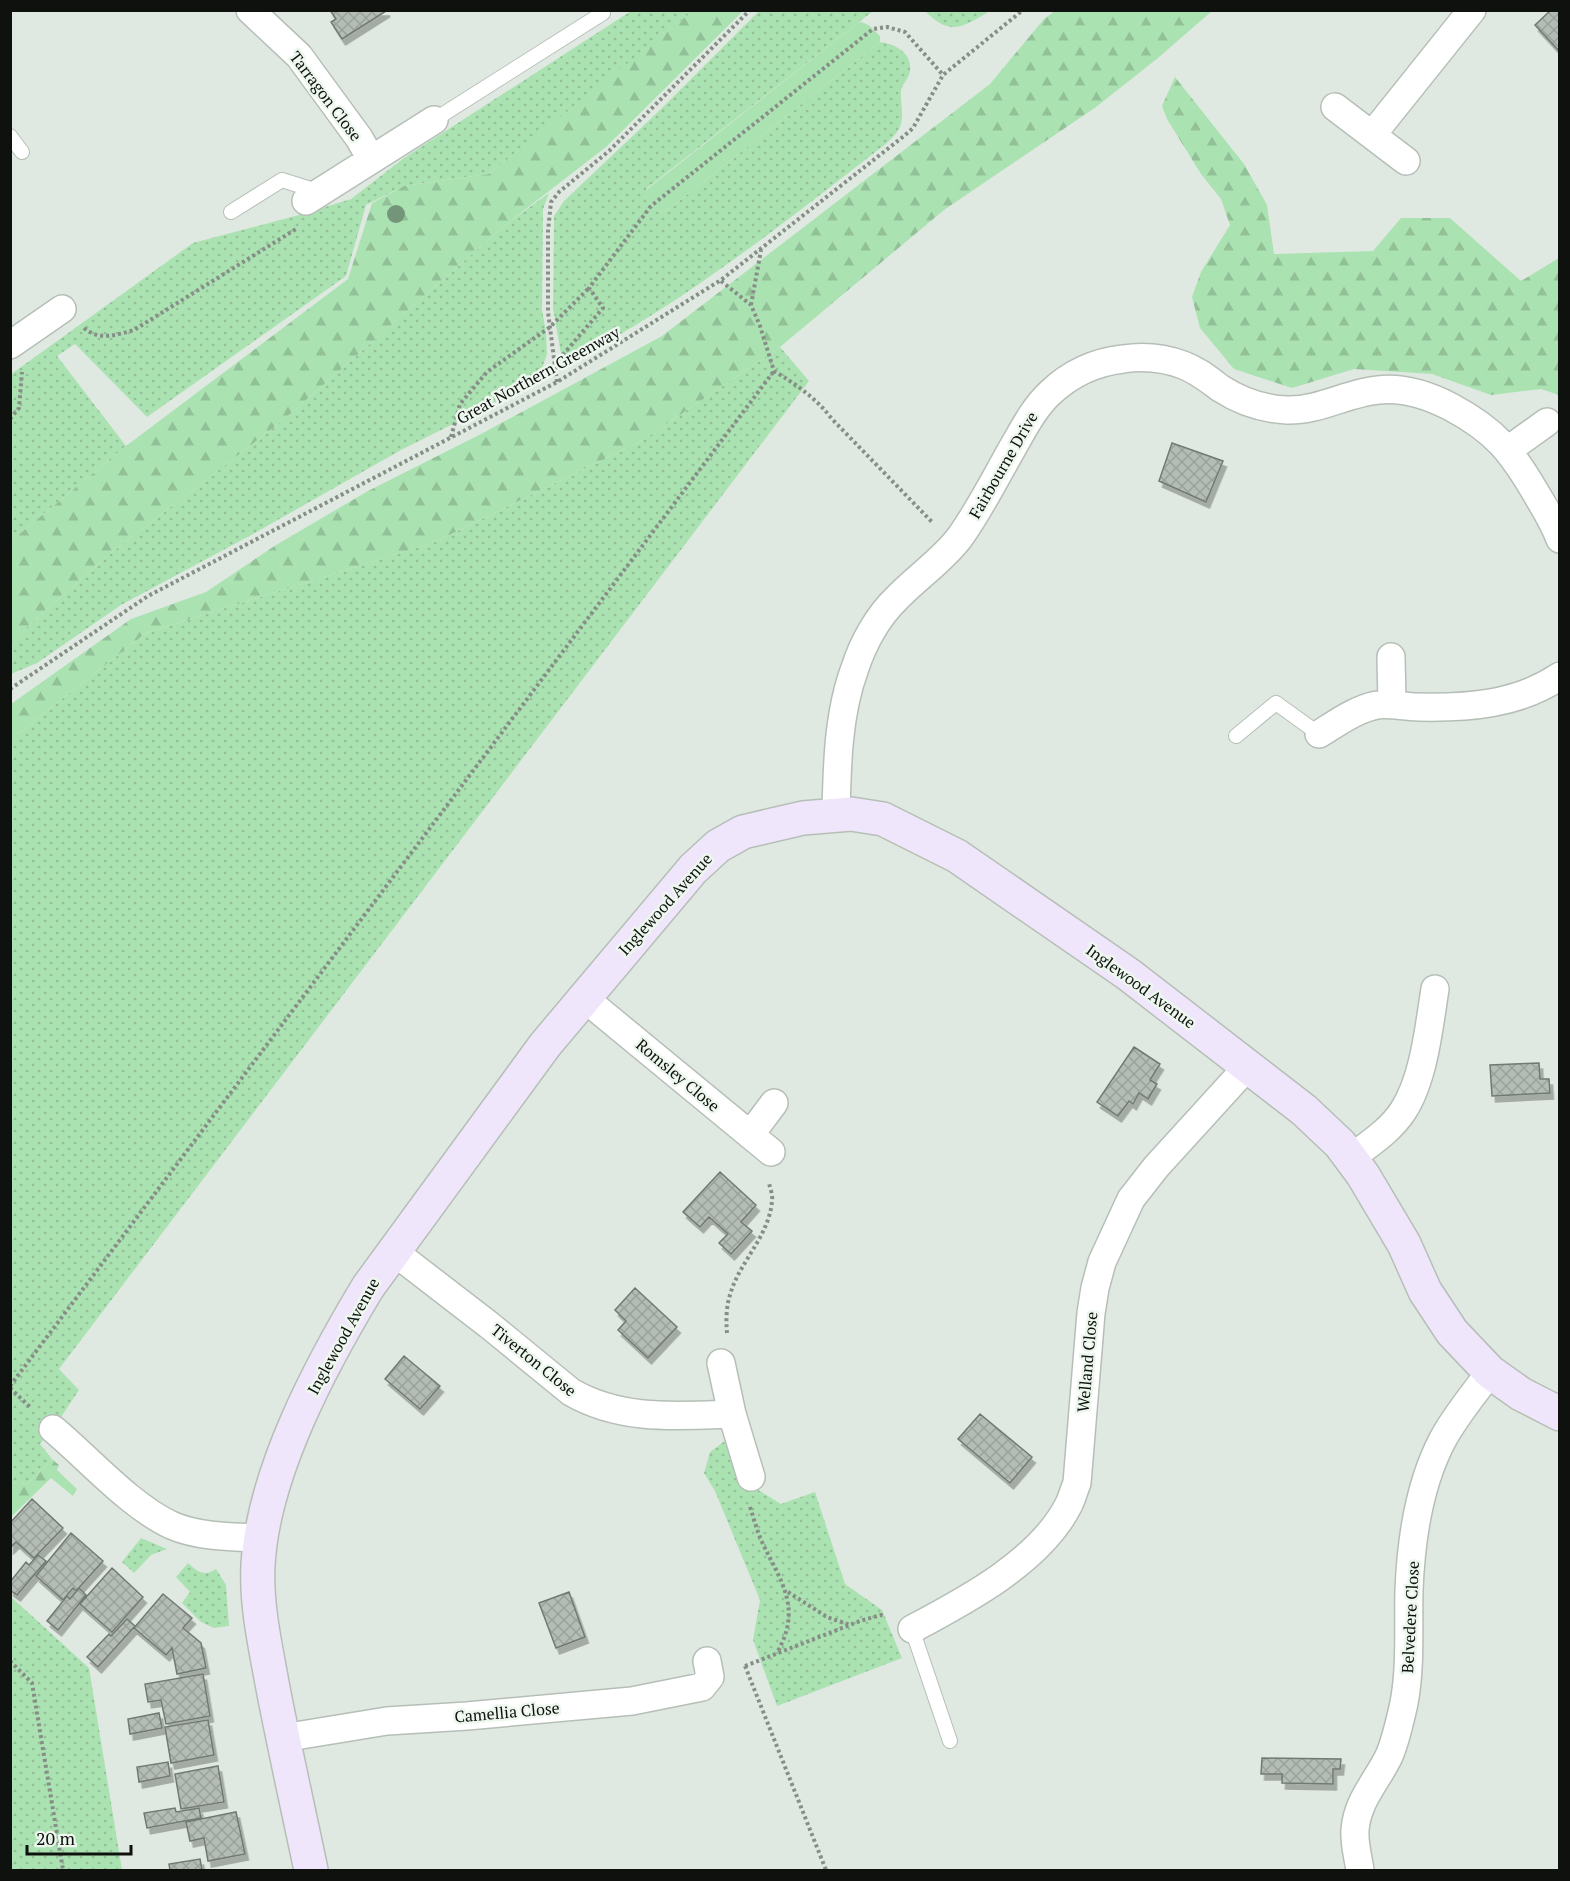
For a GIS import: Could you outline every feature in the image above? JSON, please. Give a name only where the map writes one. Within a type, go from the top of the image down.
[{"type":"street","name":"Tarragon Close","points":[[250,10],[298,56],[359,138],[371,159]]},
{"type":"street","points":[[1372,135],[1472,10]]},
{"type":"street","points":[[1335,107],[1406,161]]},
{"type":"street","name":"Tarragon Close","points":[[313,196],[434,120]]},
{"type":"street","points":[[12,342],[62,309]]},
{"type":"street","name":"Fairbourne Drive","points":[[836,814],[837,774],[847,693],[867,640],[894,600],[952,546],[972,519],[1029,419],[1048,394],[1074,375],[1089,368],[1121,359],[1140,357],[1184,365],[1241,399],[1269,408],[1286,410],[1302,410],[1390,388],[1409,391],[1441,402],[1475,420],[1508,450],[1526,474],[1548,512],[1560,539]]},
{"type":"street","points":[[1508,450],[1547,422]]},
{"type":"street","points":[[1391,657],[1392,704]]},
{"type":"street","points":[[1319,734],[1367,708],[1392,704],[1439,707],[1492,704],[1514,699],[1560,676]]},
{"type":"street","name":"Inglewood Avenue","points":[[310,1870],[261,1622],[258,1565],[261,1539],[271,1497],[306,1401],[344,1327],[368,1287],[545,1045],[684,878],[731,837],[759,827],[836,814],[883,819],[957,856],[1128,974],[1304,1110],[1340,1144],[1400,1237],[1425,1291],[1468,1351],[1490,1372],[1521,1394],[1560,1414]]},
{"type":"street","points":[[1351,1158],[1383,1133],[1403,1111],[1409,1100],[1416,1082],[1435,990]]},
{"type":"street","name":"Romsley Close","points":[[584,998],[771,1152]]},
{"type":"street","name":"Welland Close","points":[[912,1629],[975,1595],[1016,1565],[1058,1522],[1069,1504],[1077,1483],[1091,1313],[1102,1262],[1131,1199],[1156,1167],[1248,1066]]},
{"type":"street","points":[[750,1135],[774,1103]]},
{"type":"street","name":"Tiverton Close","points":[[393,1251],[571,1392],[586,1401],[622,1412],[660,1417],[732,1414]]},
{"type":"street","points":[[721,1363],[732,1414],[751,1477]]},
{"type":"street","name":"Belvedere Close","points":[[1360,1870],[1354,1832],[1357,1817],[1366,1792],[1390,1754],[1404,1703],[1407,1677],[1409,1587],[1420,1505],[1431,1466],[1442,1441],[1490,1372]]},
{"type":"street","points":[[53,1429],[149,1513],[172,1526],[197,1533],[261,1539]]},
{"type":"street","name":"Camellia Close","points":[[283,1738],[387,1721],[632,1701],[702,1687],[709,1669]]},
{"type":"lane","points":[[434,120],[603,13]]},
{"type":"lane","points":[[10,136],[22,152]]},
{"type":"lane","points":[[231,212],[282,180],[313,196]]},
{"type":"lane","points":[[1236,736],[1276,703],[1319,734]]},
{"type":"lane","points":[[912,1629],[950,1741]]},
{"type":"path","points":[[557,382],[550,327],[548,231],[552,202],[559,192],[609,151],[750,10]]},
{"type":"path","name":"Great Northern Greenway","points":[[10,689],[148,596],[557,382],[721,280],[913,128],[943,75],[1023,10]]},
{"type":"path","points":[[451,437],[460,404],[487,372],[550,327],[589,288],[651,206],[873,30],[888,27],[905,32],[943,75]]},
{"type":"path","points":[[751,305],[762,249]]},
{"type":"path","points":[[721,280],[751,305],[774,371],[801,387],[820,403],[832,419],[952,546]]},
{"type":"path","points":[[555,364],[603,308],[589,288]]},
{"type":"path","points":[[10,418],[20,408],[23,374],[12,342]]},
{"type":"path","points":[[10,1386],[774,371]]},
{"type":"path","points":[[721,1363],[729,1354],[726,1320],[730,1294],[765,1230],[772,1200],[766,1162],[771,1152]]},
{"type":"path","points":[[751,1477],[743,1488],[761,1539],[787,1592],[789,1613],[787,1635],[778,1652]]},
{"type":"path","points":[[787,1592],[827,1617],[851,1625]]},
{"type":"path","points":[[709,1669],[745,1666],[882,1615],[912,1629]]},
{"type":"path","points":[[10,1661],[32,1683],[63,1870]]},
{"type":"path","points":[[745,1666],[826,1870]]},
{"type":"green space","points":[[694,10],[743,11],[606,147],[505,225],[281,422],[111,553],[28,626],[11,647],[11,541],[126,446],[348,279],[372,203],[404,186],[489,174]]},
{"type":"green space","points":[[631,11],[694,11],[489,174],[404,186],[366,205],[346,276],[147,417],[75,344],[57,356],[126,446],[11,541],[10,375],[193,243],[351,199],[404,158]]},
{"type":"green space","points":[[759,11],[873,11],[646,189],[661,212],[670,208],[880,42],[898,48],[907,56],[909,62],[909,75],[901,91],[902,115],[899,129],[887,143],[732,261],[651,316],[566,364],[561,354],[553,308],[554,216],[564,201]]},
{"type":"green space","points":[[925,11],[990,11],[964,25],[949,27]]},
{"type":"green space","points":[[1055,11],[1212,11],[1096,107],[944,210],[780,347],[643,440],[435,542],[146,633],[11,739],[11,704],[131,619],[206,592],[276,545],[368,491],[481,434],[662,336],[990,84],[1044,19]]},
{"type":"green space","points":[[859,22],[873,29],[880,36],[880,42],[670,208],[661,212],[644,198],[646,190]]},
{"type":"green space","points":[[1175,77],[1244,164],[1267,205],[1274,254],[1373,251],[1401,218],[1450,218],[1521,281],[1559,258],[1559,395],[1541,389],[1491,395],[1432,374],[1354,369],[1292,388],[1234,369],[1200,328],[1192,297],[1201,272],[1230,225],[1221,199],[1201,174],[1167,119],[1162,106]]},
{"type":"green space","points":[[549,193],[543,209],[542,310],[547,354],[537,382],[401,450],[253,534],[121,605],[37,663],[11,674],[11,647],[28,626],[111,553],[281,422],[505,225]]},
{"type":"green space","points":[[780,347],[809,381],[59,1369],[79,1390],[40,1444],[52,1459],[27,1484],[11,1482],[11,739],[146,633],[435,542],[643,440]]},
{"type":"green space","points":[[726,1440],[739,1478],[781,1504],[815,1492],[845,1584],[882,1610],[902,1658],[777,1706],[753,1640],[760,1600],[715,1491],[704,1473],[710,1452]]},
{"type":"green space","points":[[52,1459],[59,1465],[57,1470],[77,1489],[73,1496],[51,1478],[11,1517],[11,1482],[27,1484]]},
{"type":"green space","points":[[141,1538],[167,1549],[151,1555],[134,1573],[122,1562]]},
{"type":"green space","points":[[188,1563],[205,1573],[216,1569],[226,1585],[229,1626],[214,1628],[201,1622],[182,1603],[190,1592],[176,1577]]},
{"type":"green space","points":[[10,1596],[89,1668],[122,1870],[11,1870]]},
{"type":"building","points":[[330,10],[386,11],[342,39],[331,22],[336,19]]},
{"type":"building","points":[[1551,10],[1560,10],[1560,52],[1535,25]]},
{"type":"building","points":[[1172,443],[1223,461],[1206,502],[1159,481]]},
{"type":"building","points":[[1134,1047],[1160,1064],[1150,1080],[1157,1084],[1148,1099],[1139,1093],[1133,1104],[1129,1101],[1118,1116],[1097,1102]]},
{"type":"building","points":[[1539,1063],[1540,1079],[1549,1079],[1550,1093],[1492,1096],[1490,1065]]},
{"type":"building","points":[[720,1172],[756,1205],[741,1222],[752,1231],[731,1254],[719,1243],[728,1234],[709,1217],[700,1227],[683,1212]]},
{"type":"building","points":[[635,1288],[677,1327],[648,1358],[618,1330],[626,1321],[615,1310]]},
{"type":"building","points":[[404,1356],[440,1386],[420,1409],[385,1379]]},
{"type":"building","points":[[980,1414],[1032,1457],[1010,1483],[958,1439]]},
{"type":"building","points":[[32,1499],[63,1528],[34,1558],[16,1542],[10,1548],[10,1523]]},
{"type":"building","points":[[71,1533],[103,1561],[76,1591],[73,1588],[63,1600],[36,1576]]},
{"type":"building","points":[[38,1555],[46,1561],[17,1595],[10,1590],[10,1582],[26,1562],[29,1565]]},
{"type":"building","points":[[112,1568],[143,1597],[112,1632],[80,1604]]},
{"type":"building","points":[[79,1588],[86,1595],[58,1630],[47,1621],[67,1596],[70,1599]]},
{"type":"building","points":[[569,1592],[585,1637],[556,1648],[539,1603]]},
{"type":"building","points":[[163,1594],[192,1618],[183,1628],[201,1643],[206,1668],[177,1674],[172,1648],[166,1655],[134,1628]]},
{"type":"building","points":[[127,1619],[135,1626],[98,1667],[87,1657]]},
{"type":"building","points":[[203,1674],[210,1716],[166,1724],[161,1700],[148,1702],[145,1684]]},
{"type":"building","points":[[159,1713],[162,1728],[130,1734],[128,1719]]},
{"type":"building","points":[[208,1720],[214,1755],[171,1763],[165,1727]]},
{"type":"building","points":[[1262,1758],[1341,1759],[1340,1769],[1333,1769],[1333,1784],[1282,1783],[1282,1774],[1261,1774]]},
{"type":"building","points":[[168,1762],[170,1776],[139,1782],[137,1767]]},
{"type":"building","points":[[218,1766],[224,1802],[181,1809],[175,1774]]},
{"type":"building","points":[[175,1808],[176,1812],[199,1808],[201,1818],[147,1828],[144,1813]]},
{"type":"building","points":[[236,1812],[245,1854],[208,1861],[204,1838],[190,1841],[186,1822]]},
{"type":"building","points":[[200,1859],[202,1870],[170,1870],[169,1864]]}]
